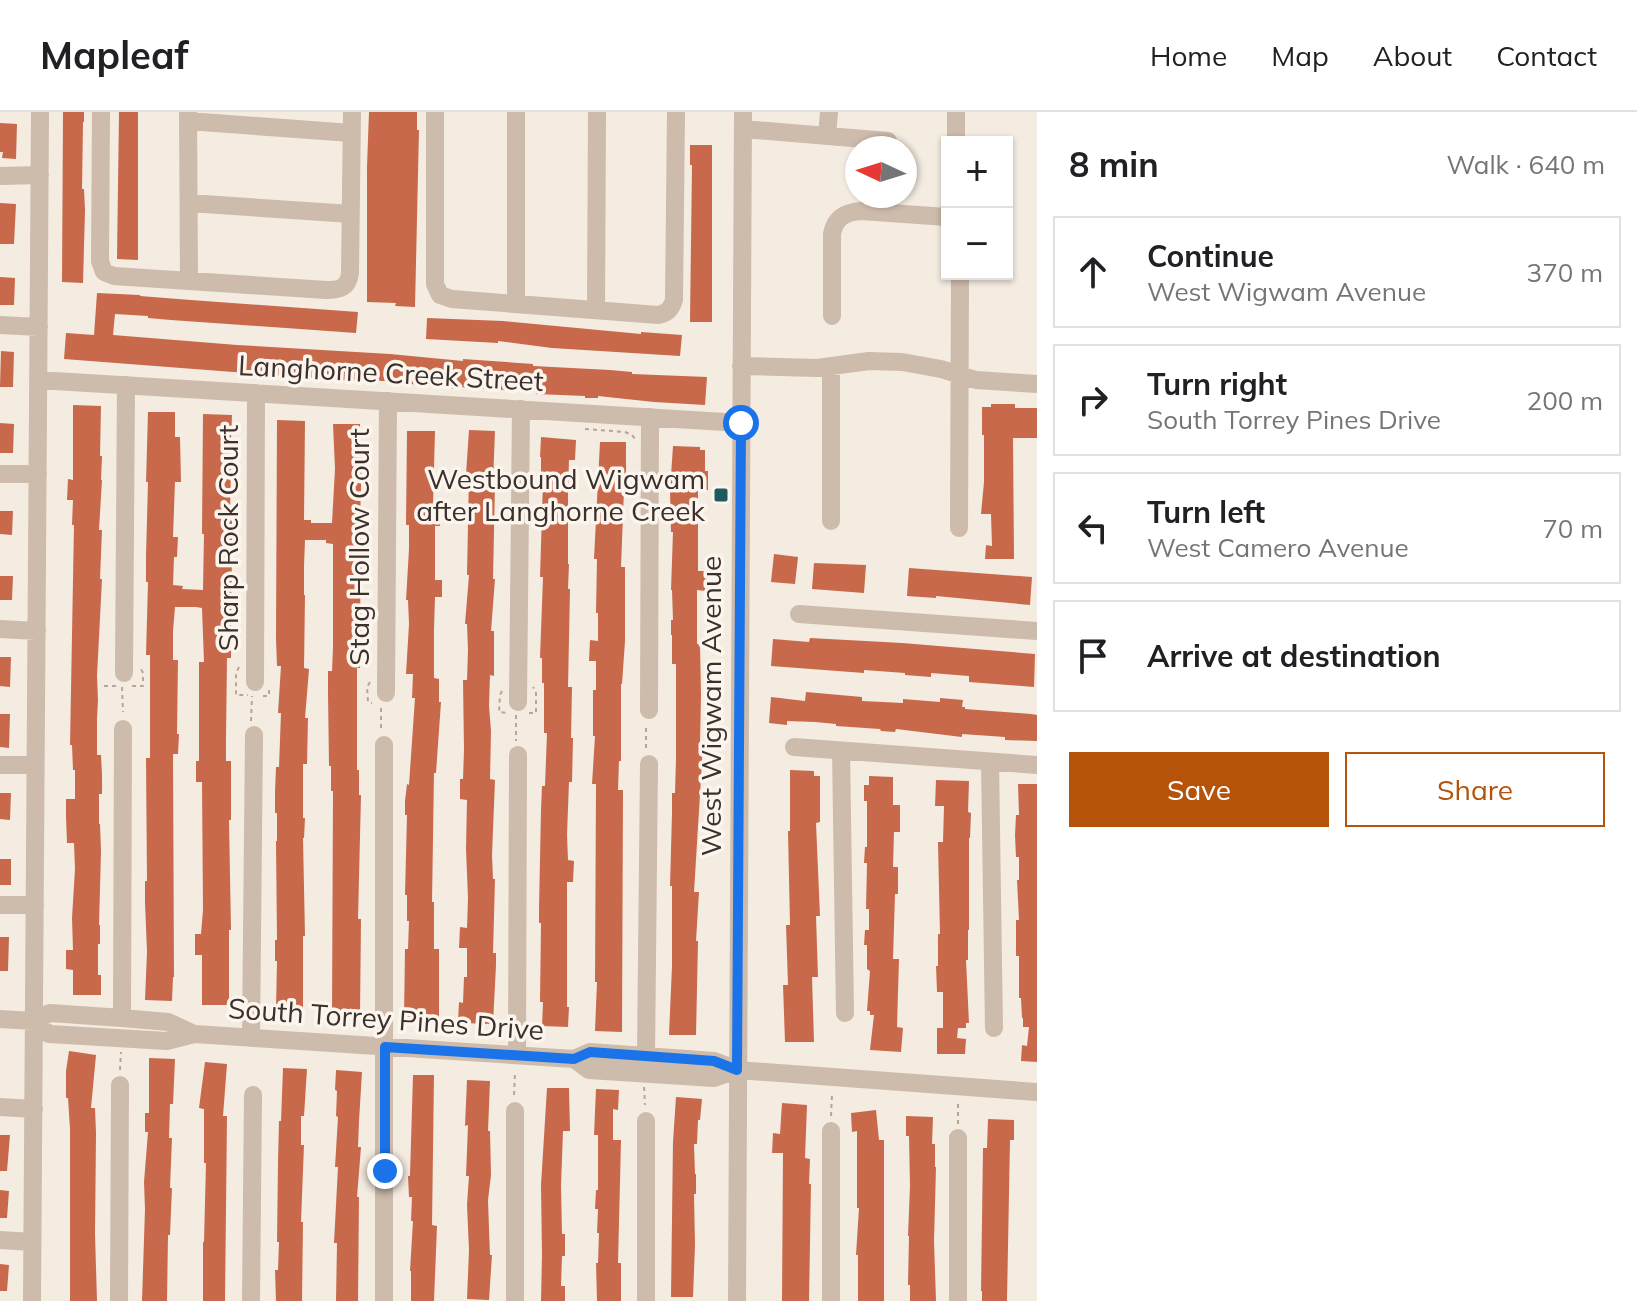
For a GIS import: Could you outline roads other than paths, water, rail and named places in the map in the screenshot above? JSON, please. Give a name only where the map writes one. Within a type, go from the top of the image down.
[{"type":"street","points":[[32,1301],[40,112]]},
{"type":"street","points":[[101,112],[100,261],[104,272],[114,276],[326,290],[340,289],[349,281],[352,112]]},
{"type":"street","points":[[435,112],[435,284],[440,295],[452,299],[658,315],[667,313],[674,300],[676,112]]},
{"type":"street","points":[[516,112],[516,304]]},
{"type":"street","points":[[596,310],[597,112]]},
{"type":"street","points":[[827,136],[829,112]]},
{"type":"street","points":[[956,112],[956,136]]},
{"type":"street","points":[[189,281],[188,116],[351,133]]},
{"type":"street","points":[[743,120],[845,137]]},
{"type":"street","name":"West Wigwam Avenue","points":[[737,1301],[743,120]]},
{"type":"street","points":[[0,176],[40,175]]},
{"type":"street","points":[[189,203],[351,214]]},
{"type":"street","points":[[832,316],[832,234],[833,227],[842,216],[861,211],[941,217]]},
{"type":"street","points":[[959,528],[960,280]]},
{"type":"street","points":[[0,325],[39,327]]},
{"type":"street","points":[[741,366],[817,368],[869,361],[902,362],[941,369],[976,380],[1037,384]]},
{"type":"street","points":[[831,366],[831,521]]},
{"type":"street","name":"Langhorne Creek Street","points":[[38,380],[741,423]]},
{"type":"street","points":[[126,385],[127,674]]},
{"type":"street","name":"Sharp Rock Court","points":[[256,393],[259,688]]},
{"type":"street","name":"Stag Hollow Court","points":[[386,693],[388,401]]},
{"type":"street","points":[[521,409],[522,707]]},
{"type":"street","points":[[648,718],[650,417]]},
{"type":"street","points":[[0,474],[38,474]]},
{"type":"street","points":[[799,614],[1037,631]]},
{"type":"street","points":[[0,629],[37,631]]},
{"type":"street","points":[[122,1018],[123,723]]},
{"type":"street","points":[[251,1038],[252,731]]},
{"type":"street","points":[[383,740],[384,1301]]},
{"type":"street","points":[[794,747],[1037,765]]},
{"type":"street","points":[[516,1064],[517,751]]},
{"type":"street","points":[[841,751],[845,1013]]},
{"type":"street","points":[[646,1056],[648,759]]},
{"type":"street","points":[[990,762],[994,1028]]},
{"type":"street","points":[[0,765],[35,765]]},
{"type":"street","points":[[0,905],[35,905]]},
{"type":"street","name":"South Torrey Pines Drive","points":[[0,1019],[33,1021],[50,1013],[122,1018],[168,1022],[194,1034]]},
{"type":"street","name":"South Torrey Pines Drive","points":[[33,1021],[49,1034],[167,1041],[194,1034],[385,1047],[516,1064],[574,1059],[590,1052],[714,1061],[737,1070],[1037,1092]]},
{"type":"street","name":"South Torrey Pines Drive","points":[[574,1059],[589,1070],[618,1072],[714,1078],[737,1070]]},
{"type":"street","points":[[119,1301],[120,1078]]},
{"type":"street","points":[[251,1301],[253,1095]]},
{"type":"street","points":[[514,1104],[515,1301]]},
{"type":"street","points":[[0,1107],[34,1109]]},
{"type":"street","points":[[646,1114],[646,1301]]},
{"type":"street","points":[[831,1124],[831,1301]]},
{"type":"street","points":[[958,1132],[958,1301]]},
{"type":"street","points":[[0,1240],[32,1242]]},
{"type":"place","name":"Westbound Wigwam after Langhorne Creek","points":[[721,495]]}]
